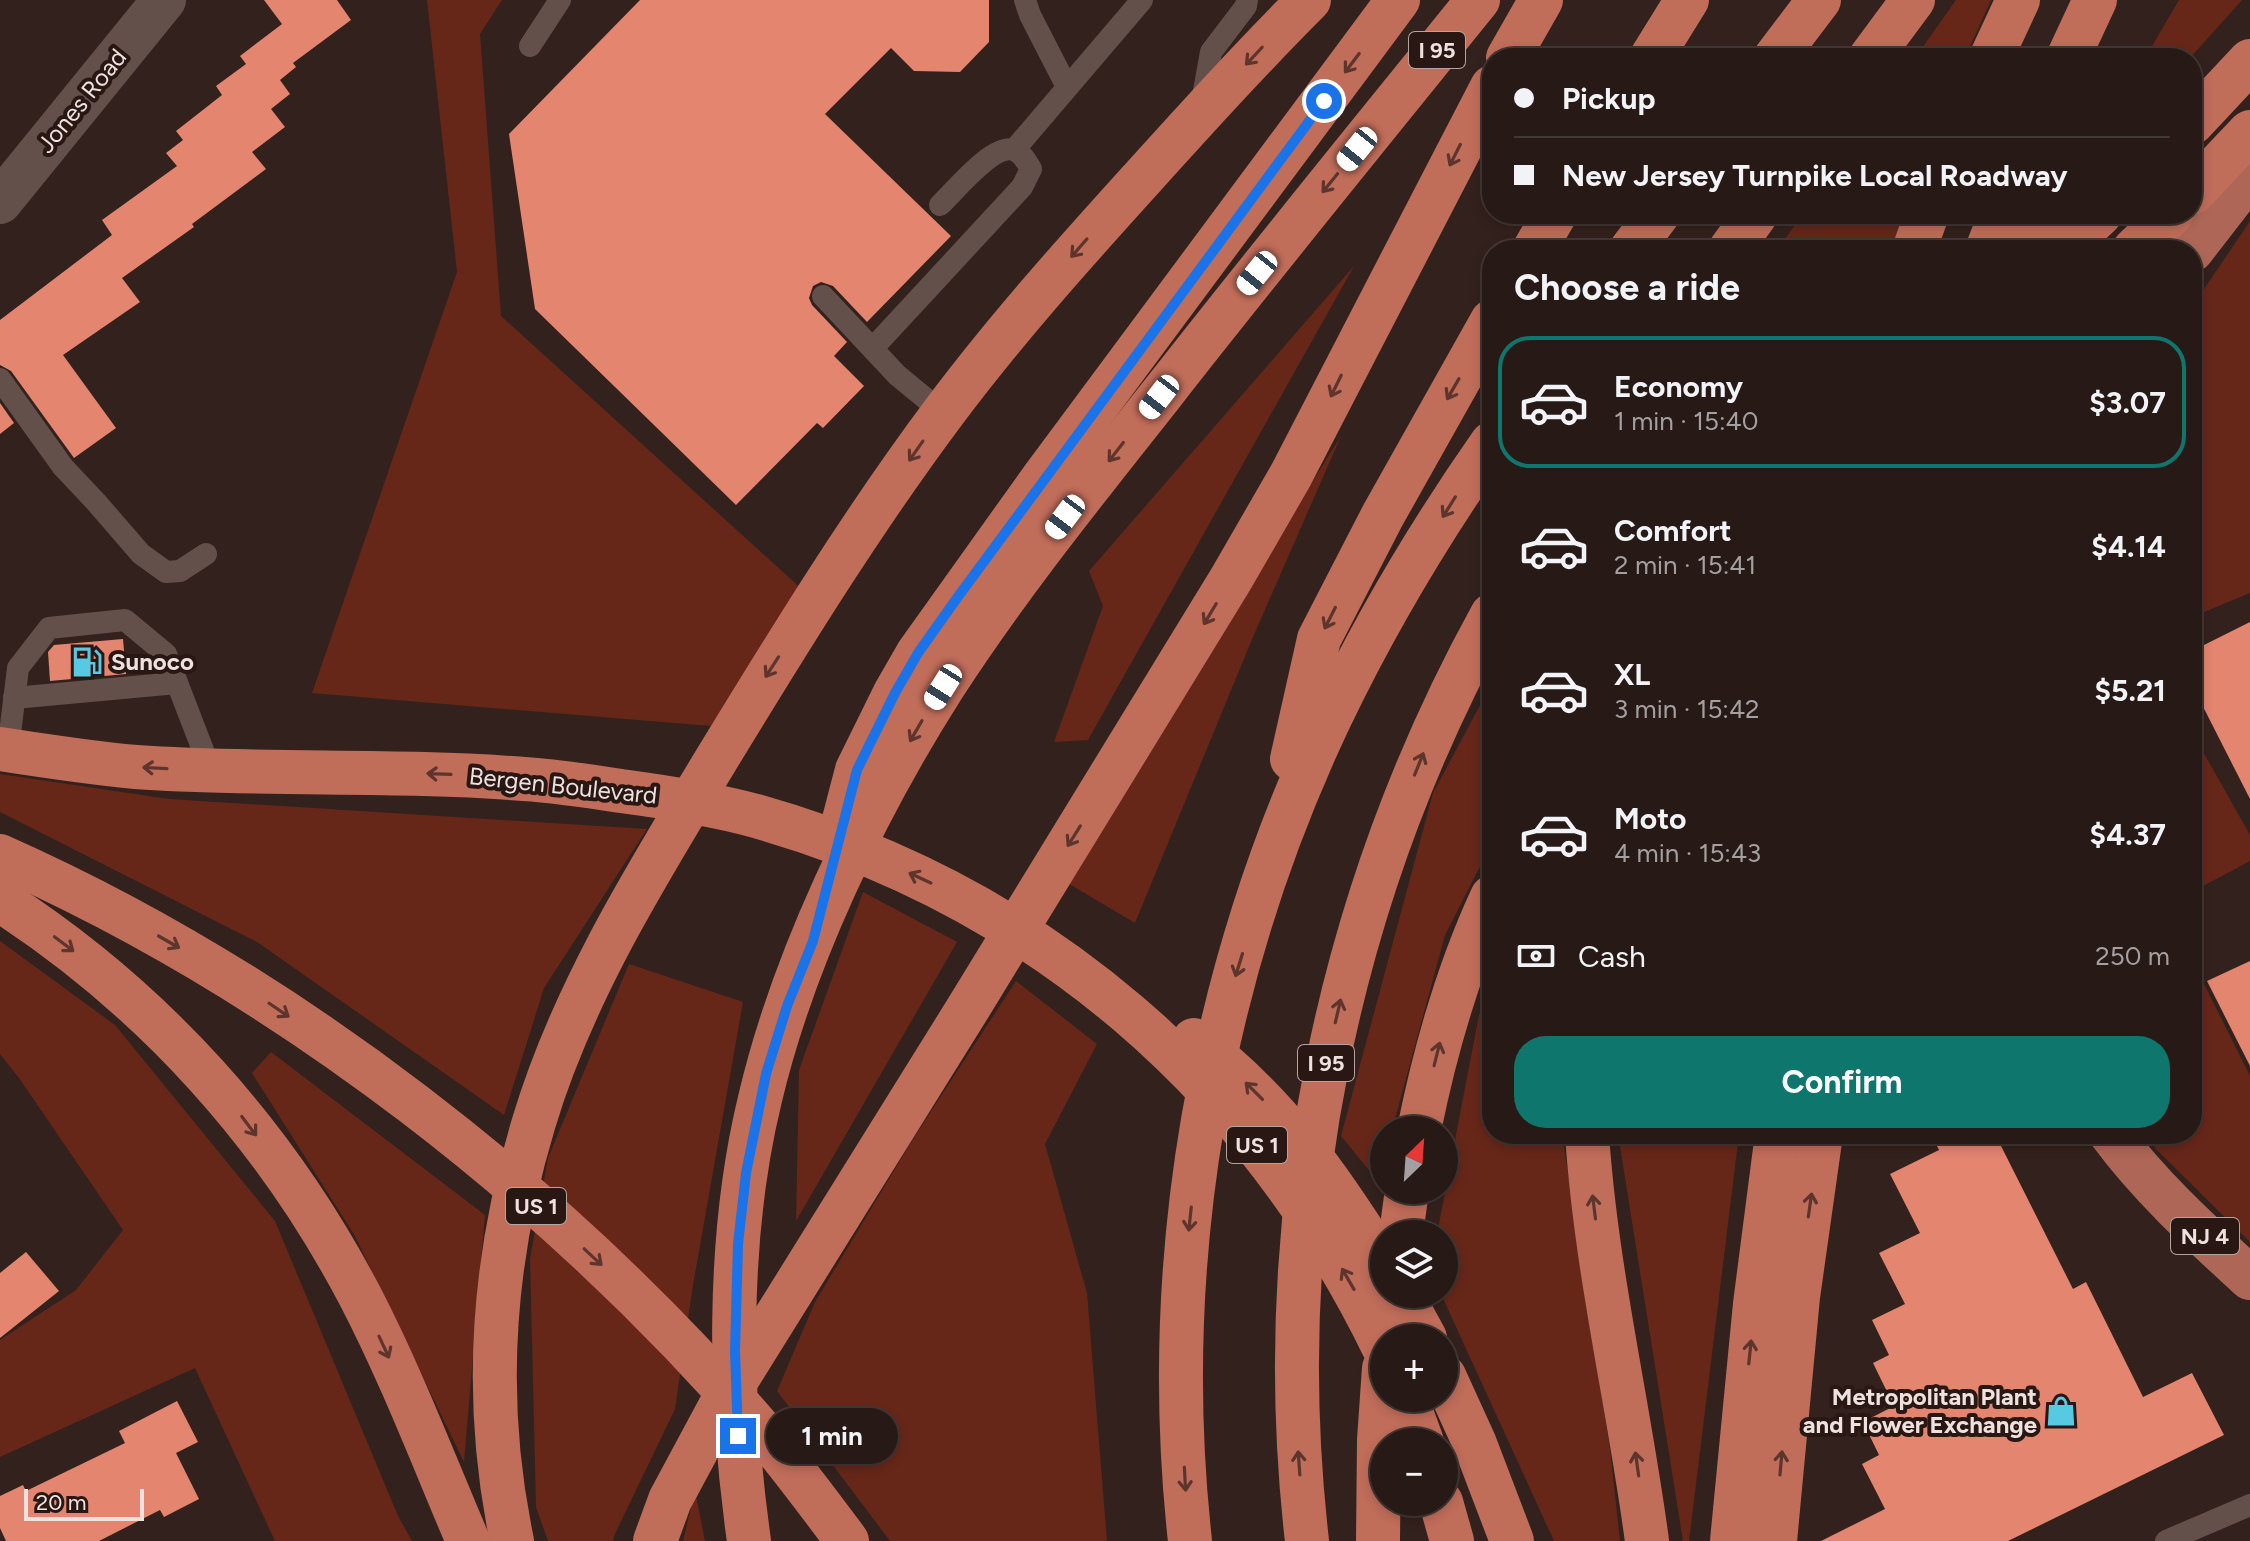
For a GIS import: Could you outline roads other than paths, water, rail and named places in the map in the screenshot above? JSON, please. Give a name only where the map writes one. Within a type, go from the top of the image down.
[{"type":"highway","points":[[512,1541],[501,1479],[493,1381],[504,1249],[535,1116],[567,1032],[606,951],[679,820],[755,694],[943,413],[1010,327],[1200,114],[1309,0]]},
{"type":"highway","points":[[813,941],[857,770],[918,653],[1043,478],[1398,0]]},
{"type":"highway","name":"I 95","points":[[748,1536],[737,1413],[736,1315],[741,1210],[759,1103],[784,1017],[851,854],[887,782],[943,687],[987,623],[1081,496],[1237,298],[1478,0]]},
{"type":"highway","points":[[1514,48],[1541,0]]},
{"type":"highway","points":[[1657,48],[1687,0]]},
{"type":"highway","points":[[1783,48],[1819,0]]},
{"type":"highway","points":[[1877,48],[1913,0]]},
{"type":"highway","points":[[1996,48],[2018,0]]},
{"type":"highway","points":[[2073,48],[2096,0]]},
{"type":"highway","points":[[2086,48],[2096,0]]},
{"type":"highway","points":[[2202,112],[2250,61]]},
{"type":"highway","points":[[655,1541],[670,1500],[721,1405],[970,1005],[1291,475],[1482,106]]},
{"type":"highway","points":[[2202,182],[2250,132]]},
{"type":"highway","points":[[2200,240],[2250,175]]},
{"type":"highway","points":[[2144,240],[2161,224]]},
{"type":"highway","points":[[2050,240],[2072,228]]},
{"type":"highway","points":[[1190,1541],[1181,1428],[1187,1245],[1197,1156],[1225,1013],[1261,890],[1319,639],[1390,502],[1482,339]]},
{"type":"highway","points":[[1261,890],[1293,804],[1362,656],[1413,565],[1482,458]]},
{"type":"highway","name":"I 95","points":[[1307,1541],[1297,1411],[1300,1275],[1323,1074],[1367,904],[1398,815],[1433,730],[1482,634]]},
{"type":"highway","name":"Bergen Boulevard","points":[[4,749],[133,767],[447,775],[573,784],[712,806],[822,837],[893,866],[956,896],[1022,935],[1085,979]]},
{"type":"highway","name":"US 1","points":[[0,856],[98,903],[213,968],[300,1024],[454,1136],[619,1282],[718,1383],[767,1438],[847,1541]]},
{"type":"highway","points":[[0,900],[87,961],[142,1009],[198,1065],[270,1154],[305,1203],[359,1295],[468,1541]]},
{"type":"highway","points":[[1422,1116],[1439,1044],[1460,977],[1482,922]]},
{"type":"highway","points":[[1085,979],[1183,1031],[1244,1081],[1295,1135],[1370,1243]]},
{"type":"highway","name":"US 1","points":[[1085,979],[1170,1051],[1248,1132],[1319,1231],[1372,1324]]},
{"type":"highway","points":[[1588,1144],[1598,1244],[1634,1442],[1647,1541]]},
{"type":"highway","points":[[1732,1541],[1754,1316],[1776,1144]]},
{"type":"highway","points":[[1775,1541],[1798,1297],[1820,1144]]},
{"type":"highway","name":"NJ 4","points":[[2118,1144],[2168,1201],[2250,1278]]},
{"type":"highway","points":[[1458,1407],[1512,1541]]},
{"type":"highway","points":[[1378,1541],[1381,1412]]},
{"type":"highway","points":[[1445,1516],[1452,1541]]},
{"type":"street","name":"Jones Road","points":[[0,202],[164,0]]},
{"type":"lane","points":[[530,46],[560,0]]},
{"type":"lane","points":[[1025,0],[1067,87]]},
{"type":"lane","points":[[1014,150],[1142,0]]},
{"type":"lane","points":[[1200,114],[1211,52],[1246,6],[1247,0]]},
{"type":"lane","points":[[873,348],[1022,187],[1031,169],[1014,150],[991,155],[940,205]]},
{"type":"lane","points":[[823,296],[897,375],[943,413]]},
{"type":"lane","points":[[0,379],[63,467],[141,554],[166,572],[180,571],[206,554]]},
{"type":"lane","points":[[4,749],[18,668],[49,628],[125,620],[166,654],[211,771]]},
{"type":"lane","points":[[14,698],[177,683]]},
{"type":"lane","points":[[2166,1541],[2250,1505]]},
{"type":"place","name":"Sunoco","points":[[87,662]]},
{"type":"place","name":"Metropolitan Plant and Flower Exchange","points":[[2061,1411]]}]
